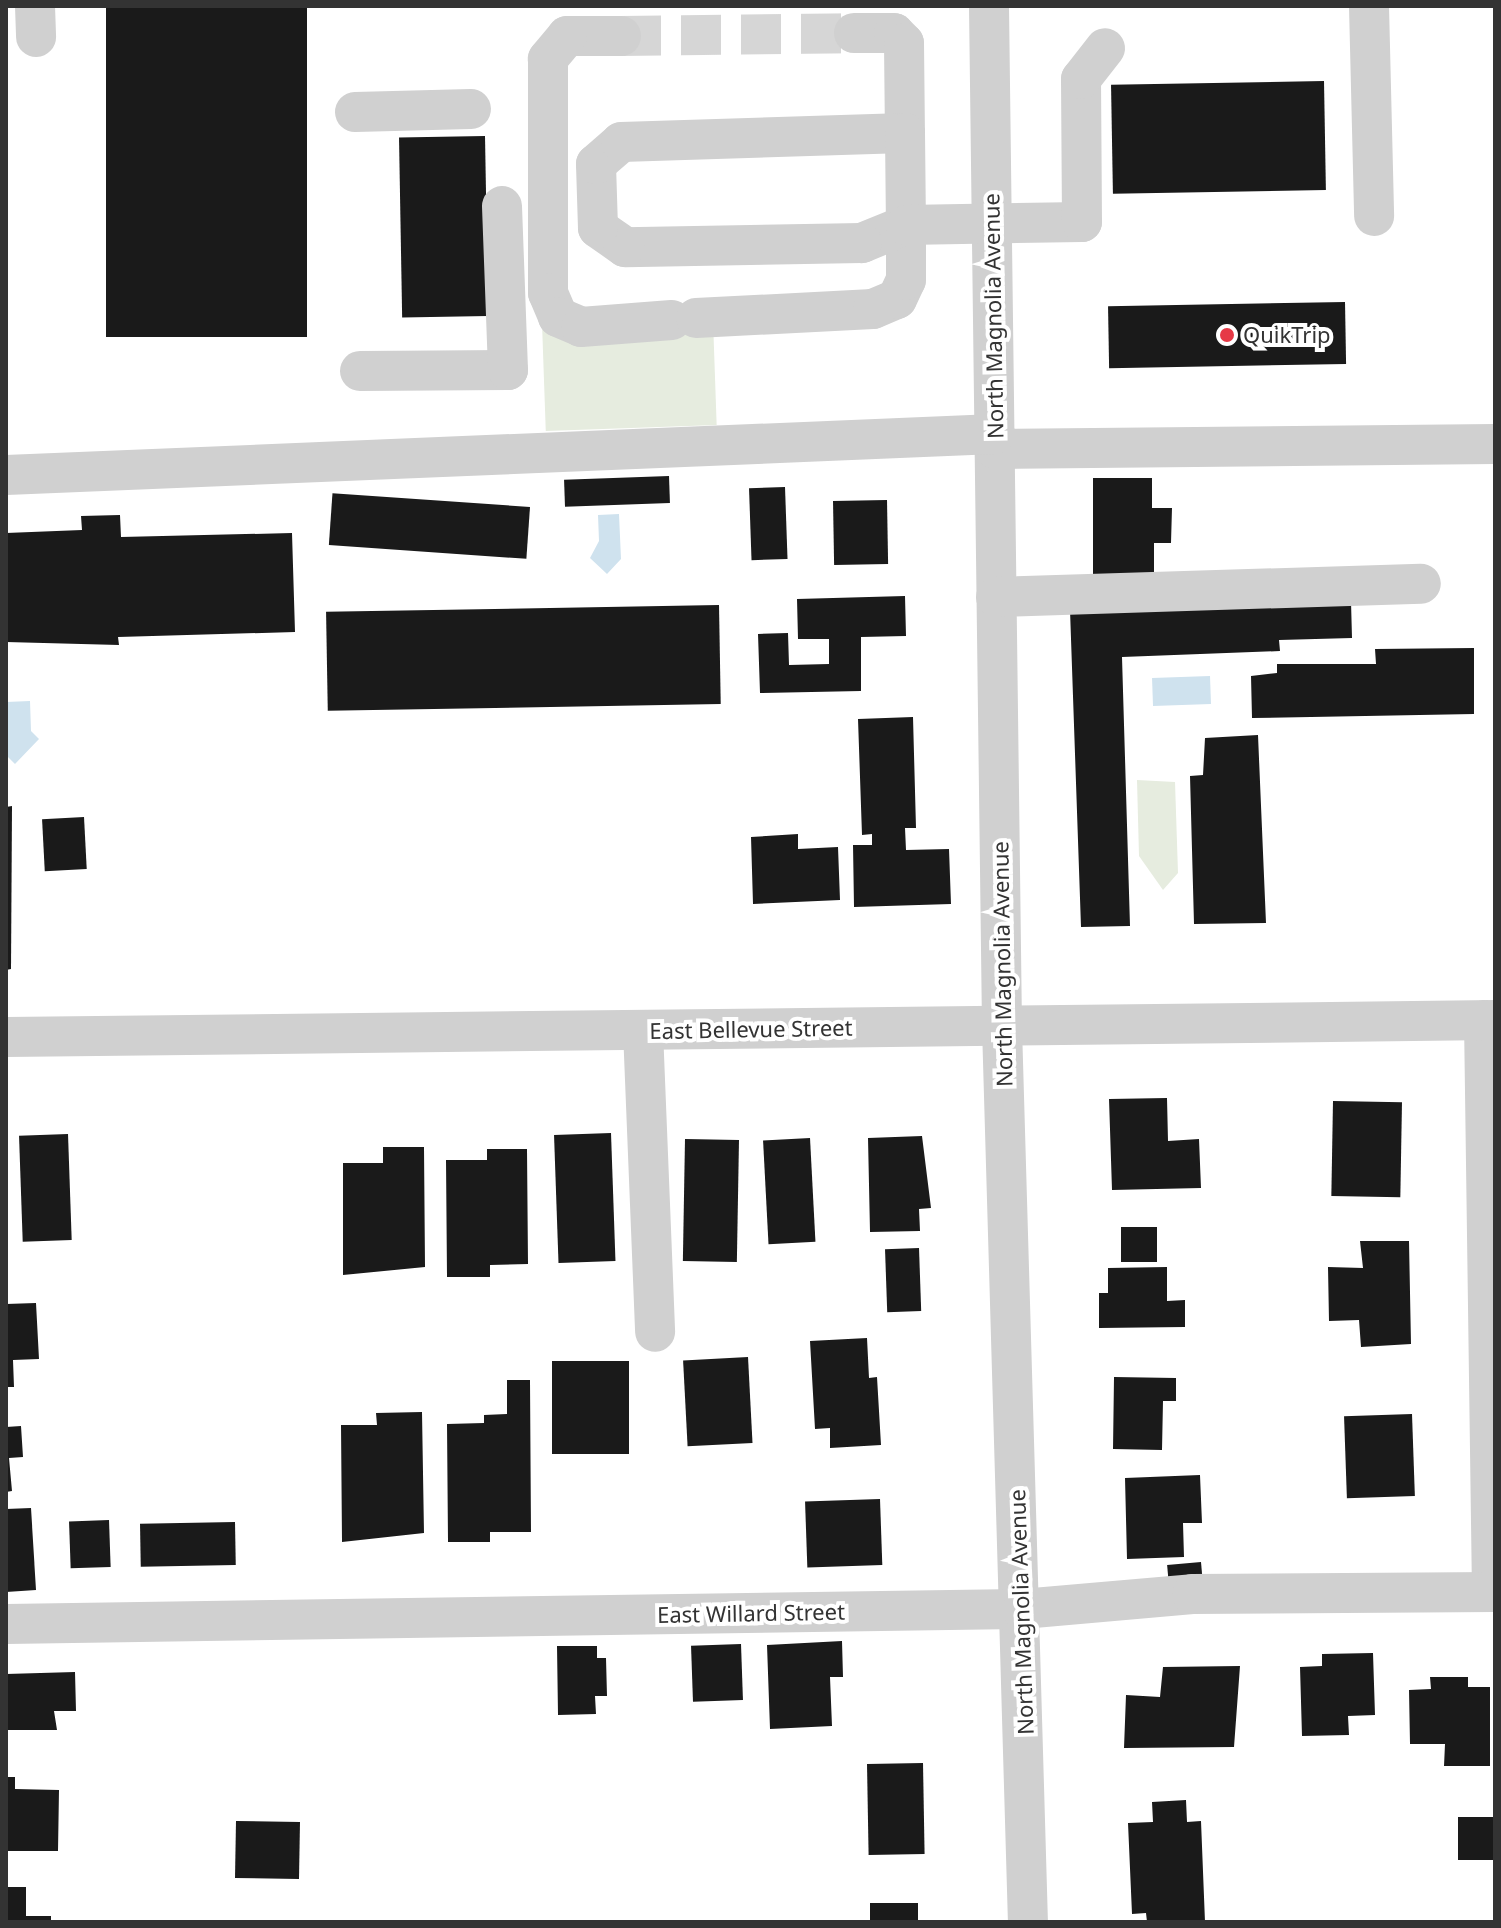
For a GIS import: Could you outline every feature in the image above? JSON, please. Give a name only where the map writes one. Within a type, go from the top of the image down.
[{"type":"street","name":"North Magnolia Avenue","points":[[989,6],[1002,1027],[1022,1609],[1028,1922]]},
{"type":"street","points":[[1369,6],[1374,216]]},
{"type":"street","points":[[621,36],[567,36],[548,59],[548,293],[558,317],[581,327],[873,309],[897,299],[906,280],[904,43],[894,33],[854,33]]},
{"type":"street","points":[[905,133],[621,142],[596,164],[598,228],[625,247],[862,243],[906,225],[1082,222],[1081,79],[1105,48]]},
{"type":"street","points":[[355,112],[471,109]]},
{"type":"street","points":[[360,371],[508,370],[502,206]]},
{"type":"street","points":[[6,475],[995,442],[1495,444]]},
{"type":"street","points":[[996,597],[1421,584]]},
{"type":"street","points":[[1489,1020],[1493,1592]]},
{"type":"street","name":"East Bellevue Street","points":[[6,1037],[1489,1020]]},
{"type":"street","points":[[643,1030],[655,1332]]},
{"type":"street","name":"East Willard Street","points":[[6,1624],[1022,1609],[1192,1594],[1493,1592]]},
{"type":"shaded area","points":[[713,320],[717,425],[546,431],[542,326]]},
{"type":"shaded area","points":[[1137,780],[1175,782],[1178,873],[1163,890],[1139,856]]},
{"type":"water","points":[[619,514],[621,559],[607,574],[590,558],[599,541],[598,515]]},
{"type":"water","points":[[1210,676],[1211,704],[1153,706],[1152,678]]},
{"type":"water","points":[[30,701],[31,731],[39,739],[15,764],[6,755],[6,702]]},
{"type":"building","points":[[106,6],[307,6],[307,337],[106,337]]},
{"type":"building","points":[[1324,81],[1326,190],[1113,194],[1111,85]]},
{"type":"building","points":[[485,136],[488,316],[402,317],[399,138]]},
{"type":"building","name":"QuikTrip","points":[[1345,302],[1346,364],[1109,368],[1108,306]]},
{"type":"building","points":[[669,476],[670,503],[565,507],[564,480]]},
{"type":"building","points":[[1093,478],[1152,478],[1152,508],[1172,508],[1171,543],[1154,543],[1154,577],[1093,576]]},
{"type":"building","points":[[785,487],[788,559],[752,560],[749,488]]},
{"type":"building","points":[[332,493],[530,507],[526,559],[329,545]]},
{"type":"building","points":[[887,500],[888,564],[834,565],[833,501]]},
{"type":"building","points":[[120,515],[121,537],[292,533],[295,632],[118,637],[119,645],[6,642],[6,533],[82,530],[81,516]]},
{"type":"building","points":[[905,596],[906,636],[861,637],[861,691],[760,693],[758,634],[788,633],[789,665],[829,664],[829,639],[798,639],[797,599]]},
{"type":"building","points":[[1351,601],[1352,638],[1279,640],[1280,651],[1122,657],[1130,926],[1081,927],[1070,610]]},
{"type":"building","points":[[719,605],[721,704],[328,711],[326,612]]},
{"type":"building","points":[[1474,648],[1474,714],[1252,718],[1251,676],[1277,673],[1277,664],[1376,664],[1375,649]]},
{"type":"building","points":[[913,717],[916,828],[905,828],[906,850],[949,849],[951,904],[854,907],[853,845],[872,845],[872,834],[862,835],[858,719]]},
{"type":"building","points":[[1258,735],[1266,923],[1194,924],[1190,776],[1203,775],[1205,738]]},
{"type":"building","points":[[12,806],[11,969],[6,970],[6,807]]},
{"type":"building","points":[[84,817],[87,869],[45,871],[42,819]]},
{"type":"building","points":[[798,834],[798,849],[838,847],[840,900],[753,904],[751,837]]},
{"type":"building","points":[[1167,1098],[1168,1141],[1199,1139],[1201,1188],[1112,1190],[1109,1099]]},
{"type":"building","points":[[1333,1101],[1402,1102],[1400,1197],[1331,1196]]},
{"type":"building","points":[[611,1133],[615,1261],[559,1263],[554,1135]]},
{"type":"building","points":[[68,1134],[72,1240],[23,1242],[19,1136]]},
{"type":"building","points":[[922,1136],[931,1208],[919,1209],[920,1231],[870,1232],[868,1138]]},
{"type":"building","points":[[810,1138],[815,1242],[769,1244],[763,1140]]},
{"type":"building","points":[[685,1139],[739,1140],[737,1262],[683,1261]]},
{"type":"building","points":[[383,1147],[424,1147],[425,1267],[343,1275],[343,1163],[383,1163]]},
{"type":"building","points":[[487,1149],[527,1149],[528,1264],[490,1265],[490,1277],[447,1277],[446,1160],[487,1160]]},
{"type":"building","points":[[1121,1227],[1157,1227],[1157,1262],[1121,1262]]},
{"type":"building","points":[[1360,1241],[1409,1241],[1411,1344],[1361,1347],[1359,1320],[1329,1321],[1328,1267],[1363,1268]]},
{"type":"building","points":[[919,1248],[921,1311],[887,1312],[885,1249]]},
{"type":"building","points":[[1167,1267],[1167,1301],[1185,1300],[1185,1327],[1099,1328],[1099,1293],[1108,1293],[1108,1268]]},
{"type":"building","points":[[36,1303],[39,1359],[13,1360],[14,1387],[6,1387],[6,1304]]},
{"type":"building","points":[[867,1338],[869,1378],[877,1377],[881,1445],[830,1448],[830,1428],[815,1429],[810,1341]]},
{"type":"building","points":[[748,1357],[753,1443],[688,1446],[683,1360]]},
{"type":"building","points":[[552,1361],[629,1361],[629,1454],[552,1454]]},
{"type":"building","points":[[1114,1377],[1176,1378],[1176,1401],[1163,1401],[1162,1450],[1113,1449]]},
{"type":"building","points":[[507,1380],[530,1380],[531,1532],[490,1532],[490,1542],[448,1542],[447,1424],[484,1423],[484,1415],[507,1414]]},
{"type":"building","points":[[422,1412],[424,1533],[342,1542],[341,1425],[377,1425],[376,1413]]},
{"type":"building","points":[[1412,1414],[1415,1496],[1347,1498],[1344,1416]]},
{"type":"building","points":[[21,1426],[23,1457],[9,1458],[12,1491],[6,1492],[6,1427]]},
{"type":"building","points":[[1200,1475],[1202,1523],[1183,1523],[1184,1557],[1127,1559],[1125,1478]]},
{"type":"building","points":[[880,1499],[882,1565],[807,1568],[805,1502]]},
{"type":"building","points":[[31,1508],[36,1590],[6,1592],[6,1509]]},
{"type":"building","points":[[109,1520],[111,1567],[71,1568],[69,1521]]},
{"type":"building","points":[[235,1522],[236,1565],[141,1567],[140,1524]]},
{"type":"building","points":[[1201,1562],[1203,1583],[1169,1586],[1167,1565]]},
{"type":"building","points":[[842,1641],[843,1677],[830,1677],[832,1726],[770,1729],[767,1645]]},
{"type":"building","points":[[741,1644],[743,1700],[693,1702],[691,1646]]},
{"type":"building","points":[[557,1646],[597,1646],[597,1658],[606,1658],[607,1696],[595,1696],[596,1714],[558,1715]]},
{"type":"building","points":[[1373,1653],[1375,1715],[1348,1716],[1349,1735],[1302,1736],[1300,1667],[1322,1666],[1322,1654]]},
{"type":"building","points":[[1240,1666],[1234,1747],[1124,1748],[1126,1695],[1160,1697],[1163,1667]]},
{"type":"building","points":[[75,1672],[76,1711],[54,1711],[57,1730],[6,1730],[6,1674]]},
{"type":"building","points":[[1430,1677],[1468,1677],[1468,1687],[1490,1687],[1490,1766],[1444,1766],[1445,1744],[1410,1744],[1409,1690],[1431,1689]]},
{"type":"building","points":[[923,1763],[925,1854],[869,1855],[867,1764]]},
{"type":"building","points":[[6,1777],[15,1777],[15,1789],[59,1790],[58,1851],[6,1851]]},
{"type":"building","points":[[1186,1800],[1187,1822],[1201,1821],[1205,1922],[1147,1922],[1146,1913],[1132,1914],[1128,1823],[1153,1822],[1152,1802]]},
{"type":"building","points":[[1458,1817],[1495,1817],[1495,1860],[1458,1860]]},
{"type":"building","points":[[236,1821],[300,1822],[299,1879],[235,1878]]},
{"type":"building","points":[[6,1887],[26,1887],[26,1916],[51,1916],[51,1922],[6,1922]]},
{"type":"building","points":[[870,1903],[918,1903],[918,1922],[870,1922]]},
{"type":"tunnel","points":[[621,36],[854,33]]},
{"type":"place","name":"QuikTrip","points":[[1227,335]]}]
